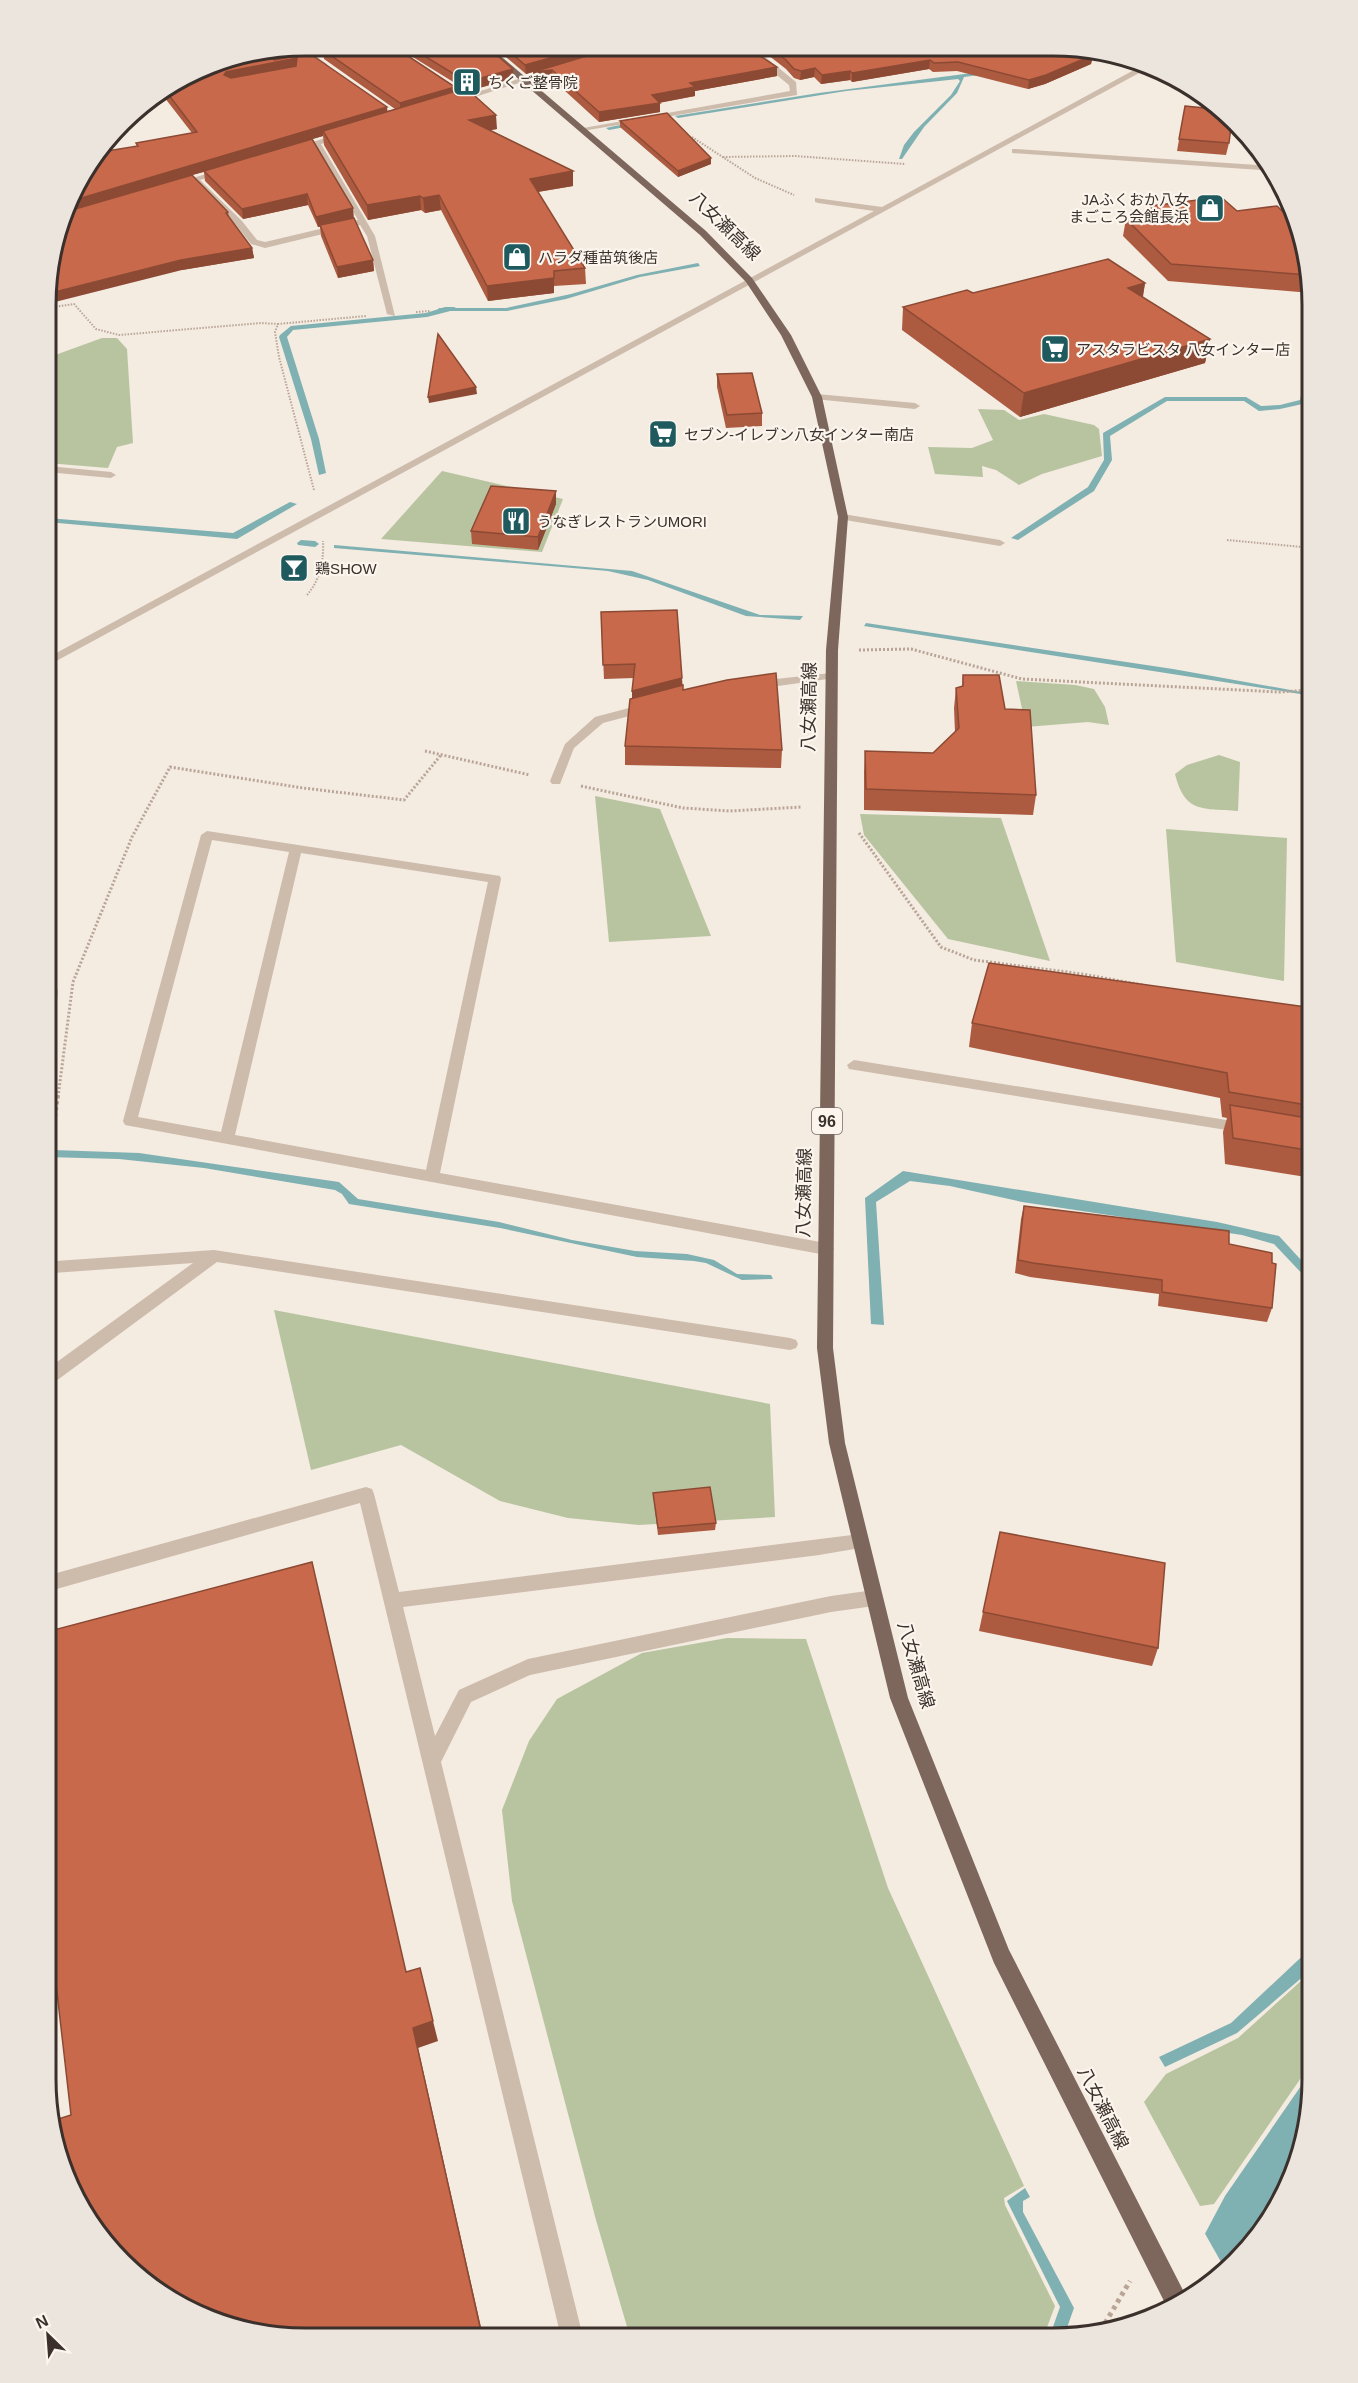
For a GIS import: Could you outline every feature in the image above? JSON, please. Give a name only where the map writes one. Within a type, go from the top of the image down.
[{"type":"main road","name":"八女瀬高線","points":[[496,56],[703,233],[749,280],[786,335],[817,397],[843,517],[831,676],[825,1348],[837,1443],[899,1698],[1001,1956],[1174,2296]]},
{"type":"street","points":[[304,56],[308,61],[321,64],[330,71]]},
{"type":"street","points":[[308,61],[320,56]]},
{"type":"street","points":[[582,129],[794,93],[793,84],[756,56]]},
{"type":"street","points":[[444,104],[565,67]]},
{"type":"street","points":[[56,658],[1138,71]]},
{"type":"street","points":[[457,90],[467,97]]},
{"type":"street","points":[[284,152],[357,130]]},
{"type":"street","points":[[316,142],[371,236],[392,314]]},
{"type":"street","points":[[1015,151],[1262,169]]},
{"type":"street","points":[[1231,162],[1259,164]]},
{"type":"street","points":[[162,189],[229,169]]},
{"type":"street","points":[[195,179],[239,223],[254,242],[265,245],[362,222]]},
{"type":"street","points":[[818,200],[881,209]]},
{"type":"street","points":[[817,397],[915,406]]},
{"type":"street","points":[[56,470],[111,475]]},
{"type":"street","points":[[843,517],[1000,543]]},
{"type":"street","points":[[740,687],[831,676]]},
{"type":"street","points":[[556,781],[569,747],[599,720],[663,703]]},
{"type":"street","points":[[432,1176],[495,879],[207,835],[130,1121],[826,1249]]},
{"type":"street","points":[[227,1139],[296,849]]},
{"type":"street","points":[[854,1065],[1266,1131]]},
{"type":"street","points":[[56,1372],[214,1256]]},
{"type":"street","points":[[56,1267],[214,1256],[790,1344]]},
{"type":"street","points":[[56,1581],[366,1494],[570,2328]]},
{"type":"street","points":[[392,1601],[802,1551],[860,1541]]},
{"type":"street","points":[[432,1760],[465,1696],[528,1667],[831,1604],[874,1598]]},
{"type":"path","points":[[664,114],[703,146],[777,191],[818,200]]},
{"type":"path","points":[[723,157],[795,156],[906,164]]},
{"type":"path","points":[[56,307],[74,304],[96,329],[119,335],[392,314]]},
{"type":"path","points":[[278,324],[275,332],[279,357],[320,515],[324,552],[315,587],[307,595]]},
{"type":"path","points":[[1227,540],[1302,547]]},
{"type":"path","points":[[832,650],[911,649],[1022,679],[1271,692],[1302,690]]},
{"type":"path","points":[[425,751],[683,808],[730,811],[830,806]]},
{"type":"path","points":[[854,826],[941,947],[974,960],[1153,986]]},
{"type":"path","points":[[1106,2322],[1148,2249]]},
{"type":"green space","points":[[102,338],[117,338],[127,349],[133,443],[117,447],[108,468],[56,464],[56,355]]},
{"type":"green space","points":[[978,409],[1004,410],[1019,420],[1044,414],[1094,425],[1099,429],[1102,456],[1042,474],[1019,485],[996,470],[982,466],[983,477],[935,474],[928,447],[972,448],[993,440]]},
{"type":"green space","points":[[442,471],[563,499],[542,552],[381,539]]},
{"type":"green space","points":[[1016,681],[1075,685],[1094,689],[1105,707],[1109,725],[1088,722],[1026,727]]},
{"type":"green space","points":[[1219,755],[1240,762],[1238,811],[1205,809],[1197,806],[1184,796],[1179,787],[1175,774],[1187,765]]},
{"type":"green space","points":[[595,796],[660,809],[711,936],[609,942]]},
{"type":"green space","points":[[860,814],[1001,818],[1050,961],[948,939],[864,835]]},
{"type":"green space","points":[[1166,829],[1287,838],[1284,981],[1176,962]]},
{"type":"green space","points":[[56,986],[58,991],[56,1012]]},
{"type":"green space","points":[[274,1310],[770,1404],[775,1517],[639,1525],[568,1518],[500,1501],[401,1445],[311,1470]]},
{"type":"green space","points":[[727,1638],[806,1639],[888,1888],[1024,2186],[1004,2198],[1005,2205],[1055,2306],[1047,2328],[627,2328],[596,2220],[512,1901],[502,1810],[529,1741],[557,1699],[642,1653]]},
{"type":"green space","points":[[1302,1980],[1302,2076],[1214,2204],[1200,2206],[1144,2102],[1166,2074],[1238,2038]]},
{"type":"water","points":[[1086,58],[1097,59],[964,77],[957,93],[924,127],[902,159],[899,159],[904,145],[951,95],[960,81],[958,79],[846,91],[678,118],[675,116],[819,93]]},
{"type":"water","points":[[698,263],[700,266],[640,277],[566,299],[507,311],[437,311],[439,308],[506,308],[571,294],[637,275]]},
{"type":"water","points":[[290,502],[297,504],[237,539],[56,523],[56,519],[233,533]]},
{"type":"water","points":[[334,545],[632,571],[760,615],[803,616],[800,620],[746,616],[648,580],[608,571],[334,548]]},
{"type":"water","points":[[866,623],[1173,669],[1302,692],[1302,694],[864,626]]},
{"type":"water","points":[[56,1150],[139,1153],[339,1182],[358,1199],[499,1222],[572,1240],[635,1251],[687,1254],[714,1260],[737,1274],[771,1275],[773,1279],[742,1280],[706,1263],[637,1257],[500,1228],[349,1204],[342,1194],[335,1190],[204,1168],[119,1159],[56,1157]]},
{"type":"water","points":[[903,1171],[1217,1222],[1279,1236],[1302,1261],[1302,1274],[1274,1244],[1242,1235],[1022,1202],[950,1186],[910,1181],[876,1202],[884,1325],[871,1324],[865,1198]]},
{"type":"water","points":[[1302,1956],[1302,1978],[1237,2033],[1165,2067],[1159,2057],[1231,2023]]},
{"type":"water","points":[[1302,2084],[1294,2143],[1284,2174],[1269,2203],[1241,2243],[1218,2266],[1171,2298],[1225,2196]]},
{"type":"water","points":[[1025,2188],[1030,2197],[1023,2201],[1023,2212],[1074,2308],[1067,2327],[1053,2328],[1060,2307],[1007,2201]]},
{"type":"pier","points":[[1203,2230],[1221,2262],[1192,2285],[1167,2300]]},
{"type":"building","points":[[294,56],[313,56],[387,107],[79,199],[109,151],[138,146],[136,143],[197,132],[169,96],[209,74],[240,64],[271,58],[275,60]],"holes":[[[297,58],[296,66],[231,78],[224,75],[226,72]]]},
{"type":"building","points":[[332,56],[408,56],[455,87],[400,103]]},
{"type":"building","points":[[424,56],[498,56],[513,69],[467,82]]},
{"type":"building","points":[[515,56],[557,56],[525,65]]},
{"type":"building","points":[[587,56],[760,56],[777,67],[690,83],[695,87],[652,95],[660,103],[599,112],[552,70],[533,72]]},
{"type":"building","points":[[781,56],[1069,56],[1086,58],[1029,80],[958,62],[934,63],[930,60],[852,73],[850,71],[822,75],[815,68],[801,71],[794,69]]},
{"type":"building","points":[[466,88],[496,115],[469,120],[573,171],[530,179],[585,268],[554,271],[554,278],[487,286],[439,195],[367,205],[323,131]]},
{"type":"building","points":[[1185,106],[1206,108],[1231,130],[1229,143],[1179,139]]},
{"type":"building","points":[[667,113],[711,158],[678,171],[620,121]]},
{"type":"building","points":[[312,139],[353,208],[316,217],[307,194],[242,209],[204,171]]},
{"type":"building","points":[[192,175],[228,212],[226,213],[252,248],[181,260],[56,292],[60,256],[74,209]]},
{"type":"building","points":[[1221,197],[1237,211],[1277,206],[1286,214],[1298,256],[1300,274],[1171,264],[1126,219],[1159,215],[1150,206]]},
{"type":"building","points":[[354,218],[373,260],[337,267],[320,225]]},
{"type":"building","name":"アスタラビスタ 八女インター店","points":[[1108,259],[1145,283],[1128,288],[1210,339],[1024,393],[903,307],[967,290],[973,293]]},
{"type":"building","points":[[438,334],[476,387],[428,397]]},
{"type":"building","points":[[752,373],[762,413],[727,415],[717,374]]},
{"type":"building","name":"うなぎレストランUMORI","points":[[491,486],[556,491],[538,537],[471,531]]},
{"type":"building","points":[[677,610],[682,678],[632,691],[635,664],[603,665],[601,612]]},
{"type":"building","points":[[776,673],[782,750],[625,746],[630,699],[683,685],[683,690],[727,680]]},
{"type":"building","points":[[963,675],[999,675],[1005,709],[1030,710],[1036,795],[866,789],[865,751],[933,753],[959,728],[956,688],[963,686]]},
{"type":"building","points":[[989,963],[1302,1006],[1302,1104],[1229,1092],[1227,1073],[972,1023]]},
{"type":"building","points":[[1230,1105],[1302,1117],[1302,1149],[1233,1138]]},
{"type":"building","points":[[1024,1206],[1229,1231],[1229,1244],[1272,1253],[1272,1263],[1276,1264],[1272,1308],[1162,1292],[1162,1280],[1018,1260]]},
{"type":"building","points":[[710,1487],[716,1523],[658,1528],[653,1493]]},
{"type":"building","points":[[1000,1532],[1165,1563],[1158,1648],[983,1612]]},
{"type":"building","points":[[312,1562],[406,1972],[420,1968],[433,2021],[413,2028],[480,2328],[305,2328],[240,2319],[209,2309],[180,2294],[153,2276],[117,2243],[89,2203],[74,2174],[59,2119],[71,2115],[56,1983],[56,1629]]},
{"type":"waterway","points":[[609,128],[634,124]]},
{"type":"waterway","points":[[322,473],[315,439],[283,337],[291,328],[427,315],[445,309],[454,309]]},
{"type":"waterway","points":[[1015,538],[1091,489],[1108,460],[1106,435],[1165,399],[1246,399],[1259,409],[1302,402]]},
{"type":"waterway","points":[[301,543],[315,544]]},
{"type":"place","name":"ちくご整骨院","points":[[467,82]]},
{"type":"place","name":"JAふくおか八女 まごころ会館長浜","points":[[1210,208]]},
{"type":"place","name":"ハラダ種苗筑後店","points":[[517,257]]},
{"type":"place","name":"アスタラビスタ 八女インター店","points":[[1055,349]]},
{"type":"place","name":"セブン-イレブン八女インター南店","points":[[663,434]]},
{"type":"place","name":"うなぎレストランUMORI","points":[[516,521]]},
{"type":"place","name":"鶏SHOW","points":[[294,568]]}]
